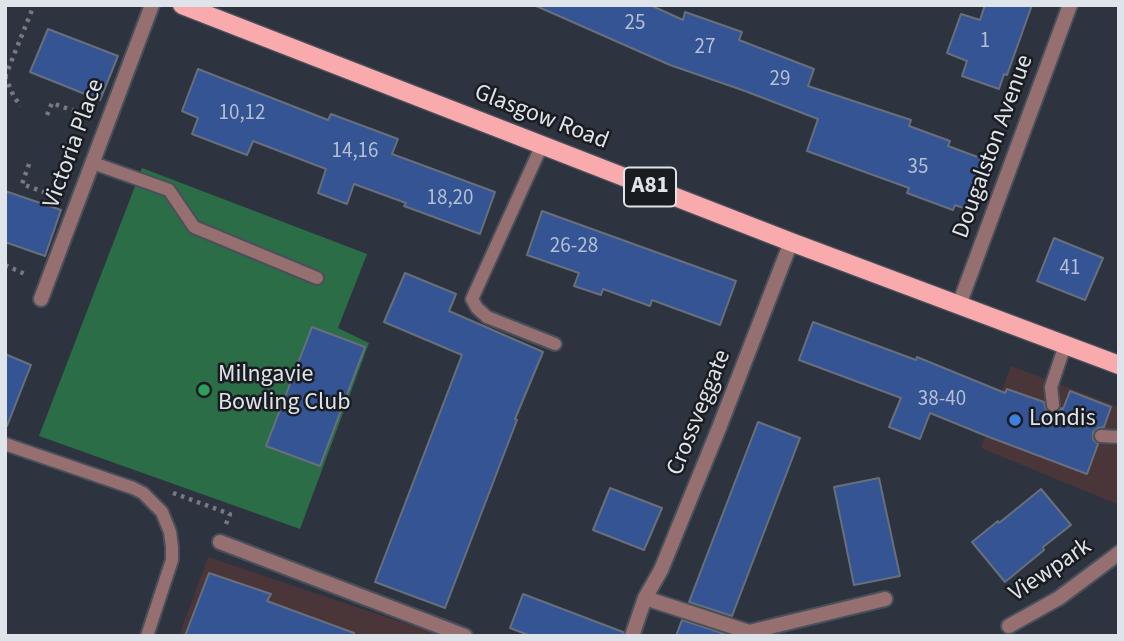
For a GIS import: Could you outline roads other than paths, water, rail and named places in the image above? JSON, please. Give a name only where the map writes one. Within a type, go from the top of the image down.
[{"type":"main road","name":"Glasgow Road","points":[[182,5],[791,242],[1119,365]]},
{"type":"street","name":"Victoria Place","points":[[41,299],[152,5]]},
{"type":"street","name":"Dougalston Avenue","points":[[959,305],[1070,5]]},
{"type":"street","name":"Crossveggate","points":[[632,636],[645,598],[661,570],[719,428],[791,242]]},
{"type":"street","points":[[220,542],[465,636]]},
{"type":"street","name":"Viewpark","points":[[1009,626],[1059,598],[1119,553]]},
{"type":"street","points":[[645,598],[749,632],[885,599]]},
{"type":"lane","points":[[542,145],[472,299],[487,317],[555,344]]},
{"type":"lane","points":[[93,163],[169,190],[194,227],[317,278]]},
{"type":"lane","points":[[1053,405],[1051,387],[1065,345]]},
{"type":"lane","points":[[1101,436],[1119,437]]},
{"type":"lane","points":[[5,444],[143,493],[162,512],[173,547],[170,569],[147,636]]},
{"type":"place","name":"Milngavie Bowling Club","points":[[204,390]]},
{"type":"place","name":"Londis","points":[[1015,420]]}]
